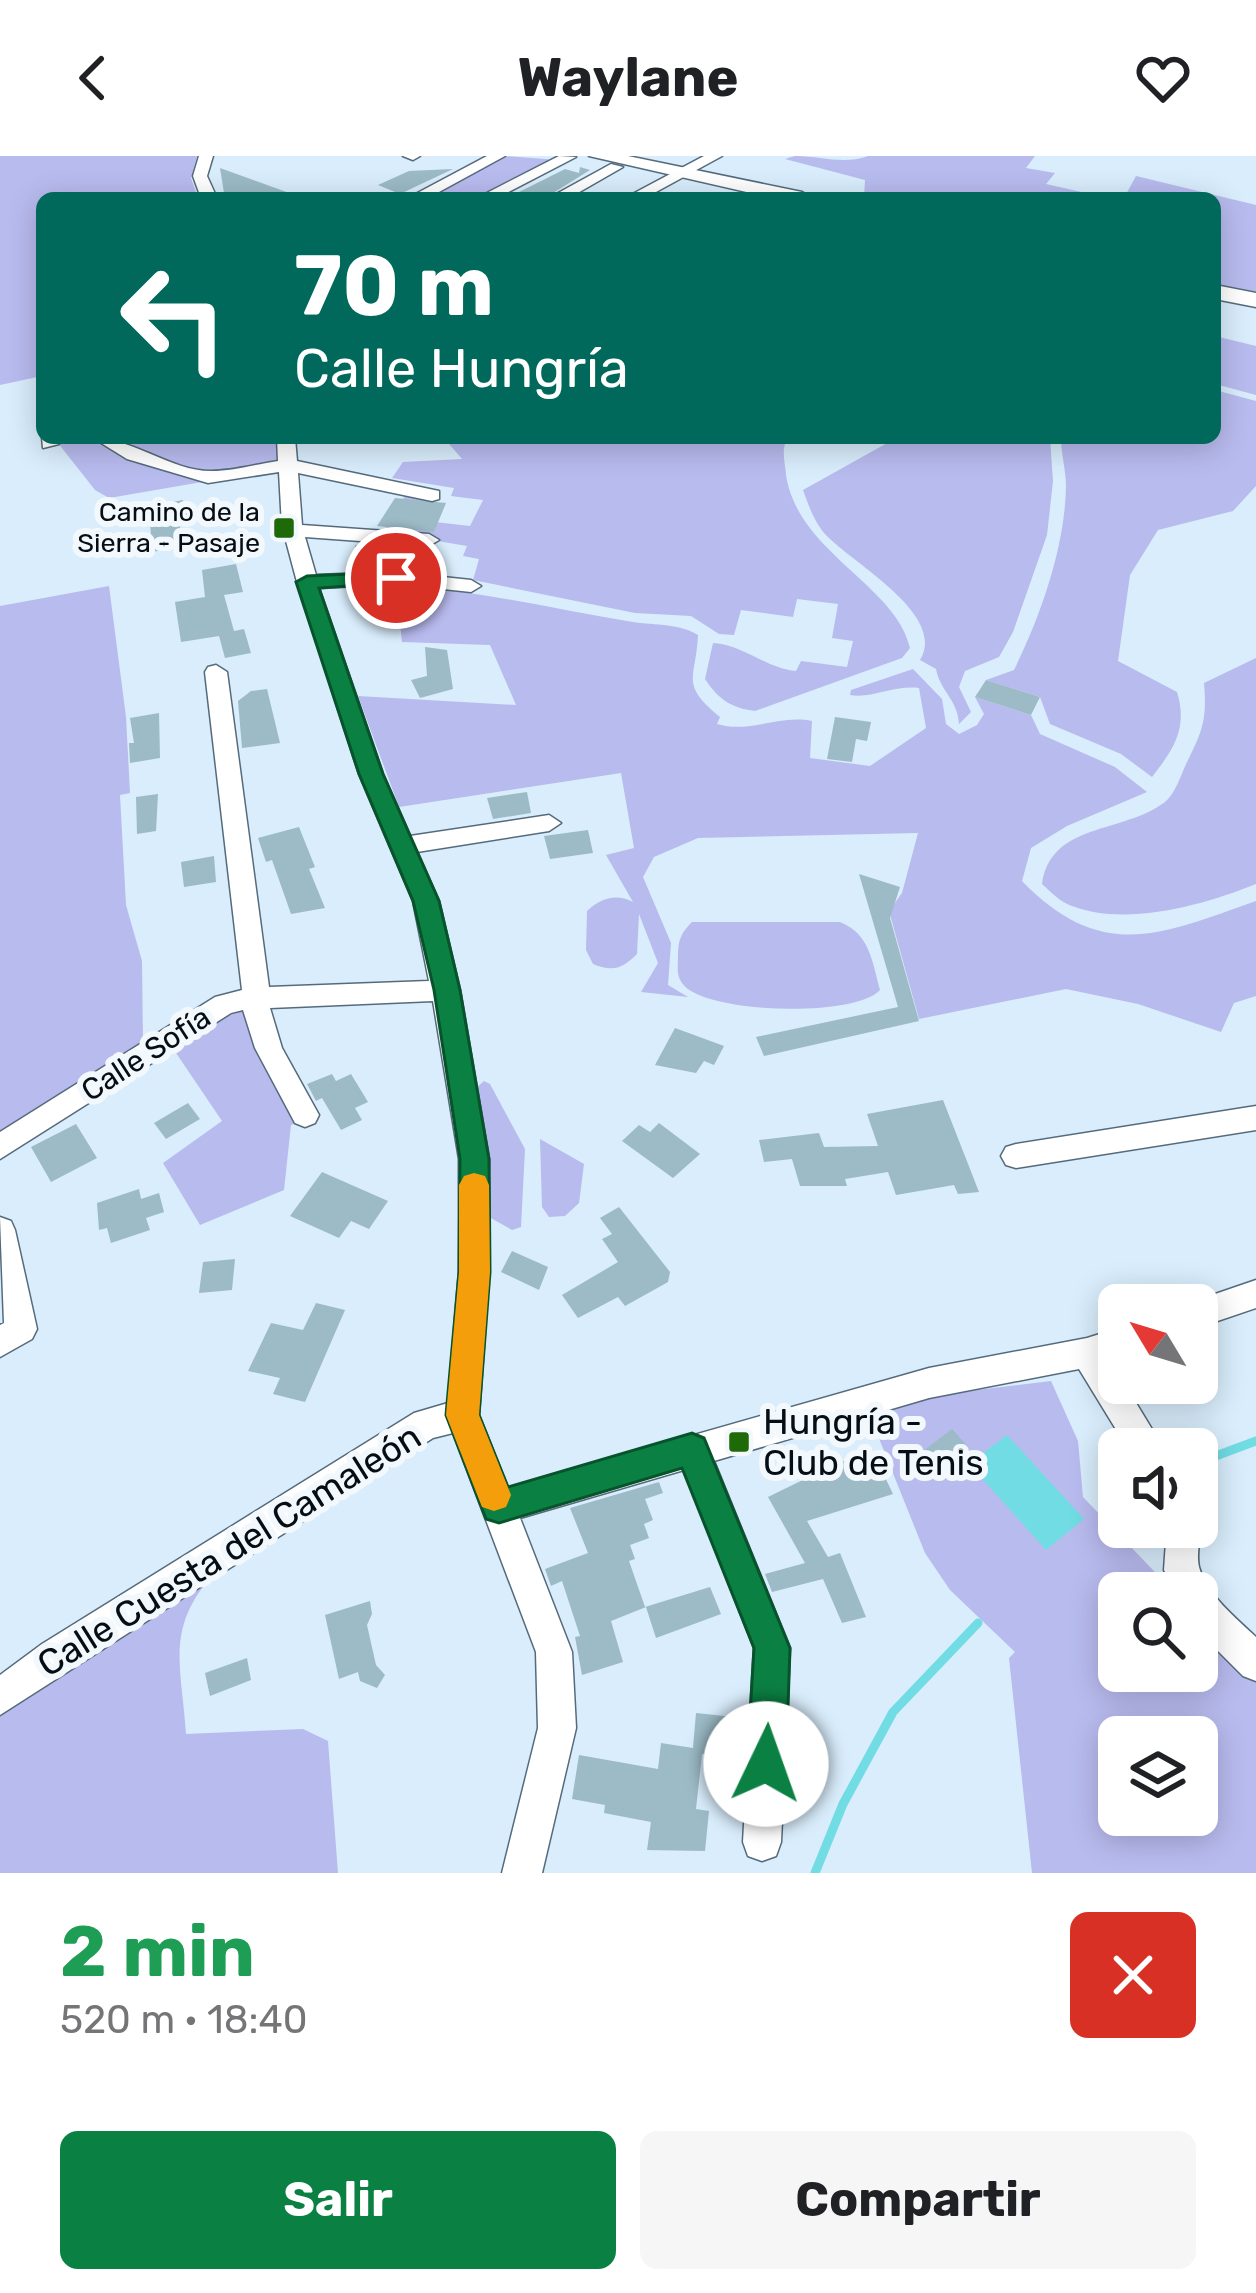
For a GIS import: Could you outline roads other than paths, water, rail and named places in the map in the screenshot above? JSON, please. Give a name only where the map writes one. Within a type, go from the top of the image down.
[{"type":"main road","points":[[566,157],[769,192]]},
{"type":"main road","points":[[675,175],[739,192]]},
{"type":"main road","points":[[1221,293],[1256,300]]},
{"type":"street","points":[[206,156],[200,176],[207,192]]},
{"type":"street","points":[[428,192],[498,156]]},
{"type":"street","points":[[644,192],[715,156]]},
{"type":"street","points":[[497,192],[566,157]]},
{"type":"street","points":[[565,192],[608,161]]},
{"type":"street","points":[[113,444],[208,477],[286,452],[432,495]]},
{"type":"street","points":[[286,452],[292,530],[307,582],[371,774],[426,901],[447,990],[474,1159],[474,1272],[463,1415],[554,1652],[557,1728],[522,1873]]},
{"type":"street","points":[[292,530],[428,540]]},
{"type":"street","points":[[307,582],[396,578],[471,586]]},
{"type":"street","points":[[216,672],[257,977],[252,998],[255,1018],[305,1115]]},
{"type":"street","points":[[402,846],[549,823]]},
{"type":"street","name":"Calle Sofía","points":[[0,1147],[224,1004],[252,998],[447,990]]},
{"type":"street","points":[[1016,1156],[1256,1118]]},
{"type":"street","points":[[0,1230],[21,1329],[0,1342]]},
{"type":"street","points":[[1218,1307],[1256,1294]]},
{"type":"street","points":[[499,1507],[928,1383],[1098,1349]]},
{"type":"street","points":[[1087,1353],[1134,1428]]},
{"type":"street","name":"Calle Cuesta del Camaleón","points":[[0,1697],[426,1424],[463,1415]]},
{"type":"street","points":[[692,1449],[772,1648],[763,1842]]},
{"type":"street","points":[[1218,1626],[1256,1663]]},
{"type":"waterway","points":[[1218,1455],[1256,1441]]},
{"type":"waterway","points":[[815,1873],[843,1804],[893,1712],[978,1623]]},
{"type":"place","name":"Camino de la Sierra - Pasaje","points":[[284,528]]},
{"type":"place","name":"Hungría - Club de Tenis","points":[[739,1442]]}]
